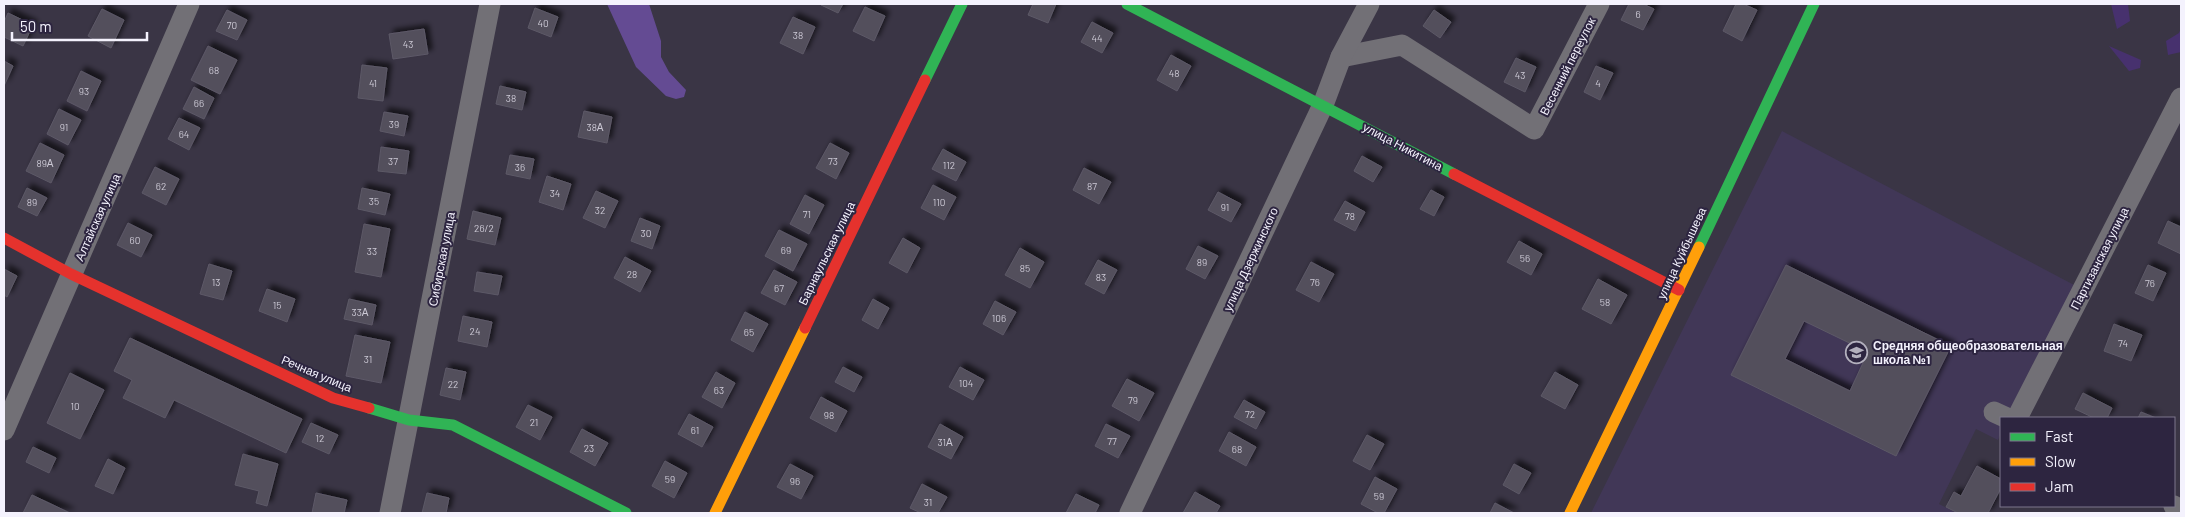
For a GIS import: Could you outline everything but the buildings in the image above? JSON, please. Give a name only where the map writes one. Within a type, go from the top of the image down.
[{"type":"street","name":"Алтайская улица","points":[[4,430],[189,4]]},
{"type":"street","name":"Сибирская улица","points":[[390,513],[410,420],[490,4]]},
{"type":"street","name":"Барнаульская улица","points":[[715,513],[962,4]]},
{"type":"street","name":"улица Никитина","points":[[1127,4],[1679,290]]},
{"type":"street","name":"улица Дзержинского","points":[[1130,513],[1323,105],[1341,58],[1368,4]]},
{"type":"street","name":"Весенний переулок","points":[[1341,58],[1402,45],[1534,129],[1598,4]]},
{"type":"street","name":"улица Куйбышева","points":[[1570,513],[1679,290],[1814,4]]},
{"type":"street","name":"Партизанская улица","points":[[2018,417],[2181,98]]},
{"type":"street","name":"Речная улица","points":[[4,238],[72,274],[333,398],[410,420],[453,425],[626,513]]},
{"type":"shaded area","points":[[607,4],[649,4],[661,41],[661,57],[669,72],[686,90],[684,97],[676,99],[666,96],[636,67]]},
{"type":"shaded area","points":[[2111,4],[2128,4],[2130,21],[2117,29]]},
{"type":"shaded area","points":[[2181,28],[2181,52],[2168,55],[2166,41],[2179,33]]},
{"type":"shaded area","points":[[2109,46],[2141,60],[2140,68],[2129,71]]},
{"type":"shaded area","name":"Средняя общеобразовательная школа №1","points":[[1782,131],[2076,286],[2010,417],[2000,417],[2000,435],[1998,440],[1976,429],[1939,504],[1957,513],[1591,513]]},
{"type":"traffic: fast","points":[[925,80],[962,4]]},
{"type":"traffic: fast","points":[[1127,4],[1454,174]]},
{"type":"traffic: fast","points":[[1699,247],[1814,4]]},
{"type":"traffic: fast","points":[[369,408],[409,420],[453,425],[626,513]]},
{"type":"traffic: slow","points":[[1570,513],[1699,247]]},
{"type":"traffic: slow","points":[[715,513],[805,328]]},
{"type":"traffic: jam","points":[[805,328],[925,80]]},
{"type":"traffic: jam","points":[[1454,174],[1679,290]]},
{"type":"traffic: jam","points":[[4,238],[71,274],[333,398],[369,408]]},
{"type":"place","name":"Средняя общеобразовательная школа №1","points":[[1857,352]]}]
